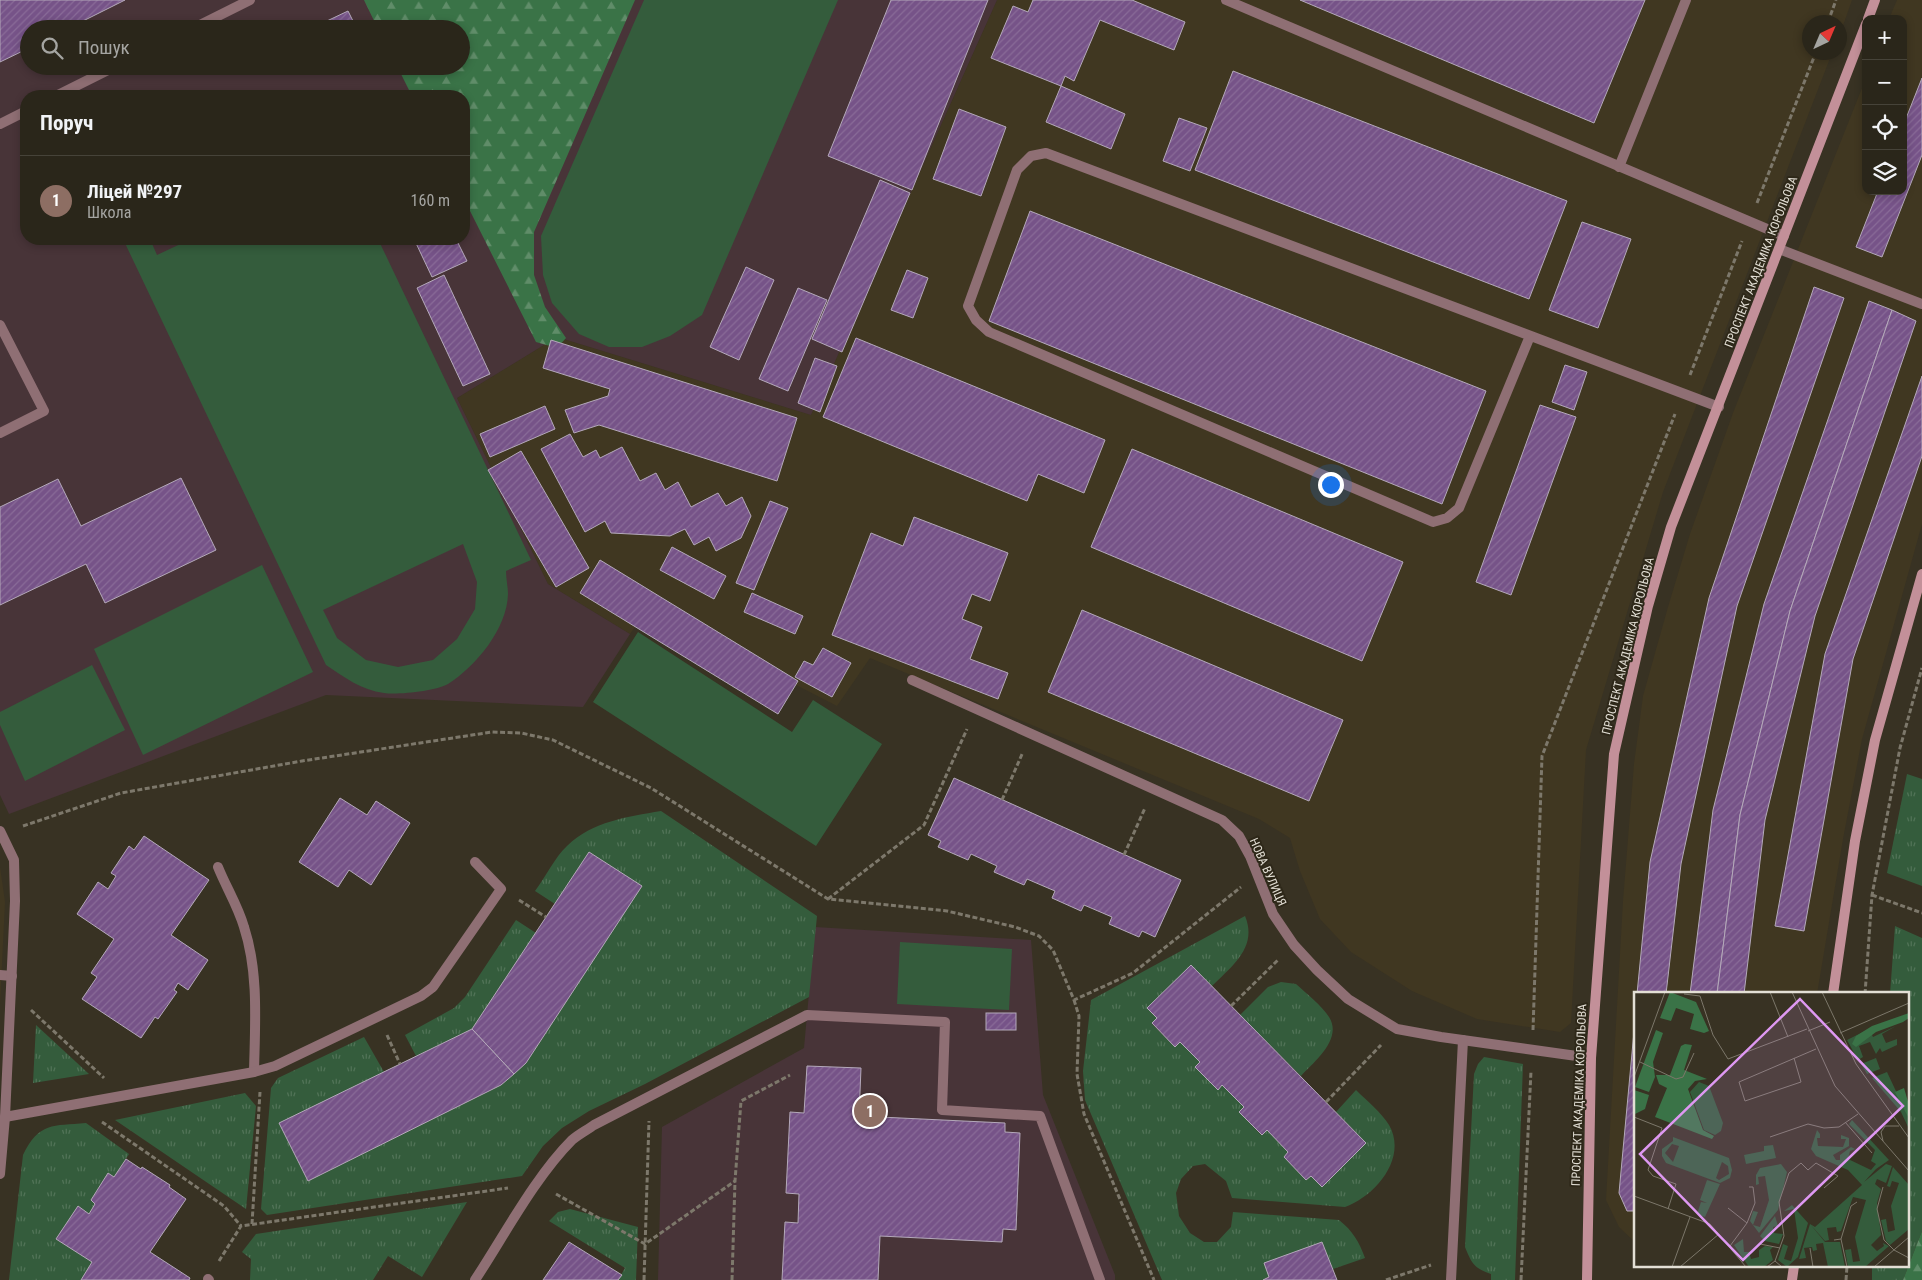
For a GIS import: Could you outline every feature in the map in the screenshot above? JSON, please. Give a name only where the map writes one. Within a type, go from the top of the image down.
[{"type":"main road","points":[[1869,15],[1875,0]]},
{"type":"main road","name":"ПРОСПЕКТ АКАДЕМІКА КОРОЛЬОВА","points":[[1587,1280],[1591,1058],[1614,754],[1648,606],[1671,526],[1719,407],[1862,34]]},
{"type":"main road","points":[[1833,992],[1855,841],[1875,740],[1922,574]]},
{"type":"street","points":[[210,20],[250,0]]},
{"type":"street","points":[[1226,0],[1784,236]]},
{"type":"street","points":[[1619,167],[1686,0]]},
{"type":"street","points":[[68,90],[98,75]]},
{"type":"street","points":[[0,124],[20,114]]},
{"type":"street","points":[[1530,336],[1459,508],[1447,518],[1433,522],[990,332],[976,320],[968,306],[1017,170],[1031,156],[1046,153],[1719,407]]},
{"type":"street","points":[[1779,250],[1922,304]]},
{"type":"street","points":[[0,325],[44,411],[0,433]]},
{"type":"street","name":"НОВА ВУЛИЦЯ","points":[[912,680],[1222,820],[1239,836],[1273,914],[1294,945],[1348,999],[1397,1029],[1591,1058]]},
{"type":"street","points":[[0,831],[14,860],[15,901],[6,1117],[0,1174]]},
{"type":"street","points":[[6,1117],[254,1072],[275,1066],[421,996],[433,987],[501,889],[474,862]]},
{"type":"street","points":[[218,867],[244,926],[252,958],[254,1072]]},
{"type":"street","points":[[0,975],[12,976]]},
{"type":"street","points":[[475,1280],[556,1158],[574,1139],[594,1125],[807,1015],[945,1022],[942,1110],[1040,1116],[1100,1280]]},
{"type":"street","points":[[1450,1280],[1463,1040]]},
{"type":"path","points":[[1831,15],[1836,0]]},
{"type":"path","points":[[1865,992],[1872,895],[1900,748],[1922,668]]},
{"type":"path","points":[[828,899],[924,825],[976,708]]},
{"type":"path","points":[[23,826],[121,793],[302,761],[492,732],[521,733],[553,740],[650,788],[828,899],[947,911],[1015,926],[1039,936],[1053,950],[1079,1016],[1077,1074],[1084,1114],[1154,1280]]},
{"type":"path","points":[[1002,800],[1031,733]]},
{"type":"path","points":[[1124,855],[1153,789]]},
{"type":"path","points":[[1074,1000],[1133,973],[1257,874]]},
{"type":"path","points":[[501,889],[546,918]]},
{"type":"path","points":[[1872,895],[1922,914]]},
{"type":"path","points":[[1231,1006],[1294,945]]},
{"type":"path","points":[[31,1010],[105,1079]]},
{"type":"path","points":[[378,1017],[400,1064]]},
{"type":"path","points":[[1326,1102],[1397,1029]]},
{"type":"path","points":[[732,1280],[735,1181],[741,1101],[790,1075]]},
{"type":"path","points":[[252,1224],[260,1089]]},
{"type":"path","points":[[644,1280],[650,1096]]},
{"type":"path","points":[[76,1104],[224,1206],[241,1226]]},
{"type":"path","points":[[645,1244],[735,1181]]},
{"type":"path","points":[[209,1280],[241,1226],[538,1184],[645,1244]]},
{"type":"path","points":[[1386,1280],[1452,1258]]},
{"type":"shaded area","points":[[0,0],[997,0],[811,415],[557,337],[457,398],[548,584],[630,634],[583,707],[326,695],[9,814],[0,795]]},
{"type":"shaded area","points":[[997,0],[1852,0],[1847,15],[1802,15],[1802,60],[1829,60],[1663,492],[1586,750],[1571,1023],[1560,1032],[1477,1019],[1412,991],[1351,952],[1320,919],[1300,871],[1290,838],[1259,819],[870,658],[837,706],[648,609],[630,634],[548,584],[457,398],[557,337],[811,415]]},
{"type":"shaded area","points":[[1897,0],[1922,0],[1922,524],[1862,739],[1817,992],[1634,992],[1634,1241],[1619,1227],[1606,1200],[1623,901],[1634,764],[1643,696],[1668,607],[1690,534],[1733,413],[1862,88],[1862,195],[1907,195],[1907,15],[1891,15]]},
{"type":"shaded area","points":[[0,867],[5,902],[0,1004]]},
{"type":"shaded area","points":[[815,927],[1031,940],[1043,1095],[1115,1275],[1115,1280],[658,1280],[662,1127],[804,1048]]},
{"type":"green space","points":[[364,0],[635,0],[534,232],[534,275],[545,307],[566,338],[557,348],[536,342],[470,211],[470,90],[409,90],[402,75],[470,75],[470,20],[374,20]]},
{"type":"green space","points":[[644,0],[838,0],[702,315],[670,336],[642,347],[609,347],[579,334],[552,303],[543,275],[541,236]]},
{"type":"green space","points":[[126,245],[153,245],[157,255],[178,245],[381,245],[531,560],[506,571],[508,594],[506,607],[496,633],[479,657],[448,684],[435,689],[417,692],[384,693],[360,686],[326,665]],"holes":[[[463,544],[477,582],[475,609],[457,639],[433,660],[398,667],[366,660],[337,638],[323,610]]]},
{"type":"green space","points":[[262,565],[313,672],[143,755],[94,649]]},
{"type":"green space","points":[[638,632],[792,732],[813,700],[882,744],[816,846],[593,702]]},
{"type":"green space","points":[[92,665],[125,730],[25,781],[0,725],[0,712]]},
{"type":"green space","points":[[1907,774],[1922,779],[1922,886],[1887,873]]},
{"type":"green space","points":[[661,811],[817,916],[809,997],[645,1084],[589,1111],[562,1128],[543,1146],[522,1176],[267,1215],[261,1209],[271,1088],[278,1078],[364,1037],[384,1072],[280,1123],[308,1181],[501,1085],[526,1063],[641,886],[589,852],[555,904],[535,891],[558,856],[567,846],[588,831],[611,821]]},
{"type":"green space","points":[[1245,916],[1248,937],[1246,946],[1235,963],[1212,986],[1191,965],[1147,1008],[1157,1018],[1152,1024],[1175,1047],[1180,1042],[1200,1062],[1195,1067],[1218,1090],[1222,1085],[1244,1107],[1239,1112],[1261,1135],[1267,1130],[1288,1152],[1284,1157],[1306,1180],[1311,1176],[1322,1186],[1366,1143],[1336,1112],[1356,1090],[1386,1120],[1394,1138],[1394,1150],[1391,1163],[1377,1185],[1356,1202],[1345,1207],[1232,1198],[1226,1181],[1205,1164],[1193,1166],[1181,1179],[1176,1193],[1179,1216],[1190,1233],[1204,1242],[1217,1242],[1231,1227],[1233,1212],[1339,1220],[1355,1237],[1365,1258],[1333,1269],[1322,1242],[1263,1280],[1162,1280],[1085,1100],[1083,1071],[1091,1000]]},
{"type":"green space","points":[[516,920],[536,933],[472,1029],[416,1056],[405,1035],[454,1008],[465,997]]},
{"type":"green space","points":[[1895,926],[1922,938],[1922,1231],[1910,1262],[1910,992],[1890,992]]},
{"type":"green space","points":[[900,942],[1012,949],[1009,1010],[897,1004]]},
{"type":"green space","points":[[1281,982],[1296,984],[1322,1008],[1332,1025],[1330,1042],[1301,1076],[1240,1015],[1268,987]]},
{"type":"green space","points":[[36,1025],[89,1074],[33,1083]]},
{"type":"green space","points":[[1484,1057],[1523,1064],[1515,1280],[1491,1280],[1491,1274],[1474,1265],[1465,1247],[1474,1074],[1478,1064]]},
{"type":"green space","points":[[245,1093],[256,1106],[246,1209],[115,1120]]},
{"type":"green space","points":[[86,1123],[129,1154],[114,1177],[108,1173],[91,1200],[95,1204],[89,1214],[78,1207],[57,1238],[92,1262],[81,1280],[9,1280],[23,1155],[35,1136],[41,1131],[56,1126]]},
{"type":"green space","points":[[467,1202],[422,1277],[388,1256],[373,1280],[250,1280],[251,1259],[242,1252],[256,1234]]},
{"type":"green space","points":[[570,1209],[638,1227],[636,1280],[618,1280],[625,1268],[549,1221],[558,1212]]},
{"type":"green space","points":[[1922,1231],[1922,1280],[1903,1280],[1908,1268],[1910,1268],[1910,1262]]},
{"type":"green space","points":[[1872,1268],[1908,1268],[1903,1280],[1872,1280]]},
{"type":"building","points":[[0,0],[125,0],[85,20],[20,20],[20,52],[0,62]]},
{"type":"building","points":[[891,0],[988,0],[912,190],[828,156]]},
{"type":"building","points":[[1033,0],[1132,0],[1185,22],[1174,50],[1100,20],[1074,81],[1065,76],[1061,86],[991,58],[1013,6],[1028,12]]},
{"type":"building","points":[[1300,0],[1645,0],[1594,123]]},
{"type":"building","points":[[348,11],[352,20],[329,20]]},
{"type":"building","points":[[1233,71],[1567,201],[1529,299],[1195,170]]},
{"type":"building","points":[[1922,78],[1922,155],[1907,193],[1907,150],[1907,116]]},
{"type":"building","points":[[1061,86],[1125,114],[1111,149],[1046,122]]},
{"type":"building","points":[[959,109],[1006,127],[981,196],[933,179]]},
{"type":"building","points":[[1179,118],[1207,128],[1190,171],[1163,161]]},
{"type":"building","points":[[880,180],[910,193],[842,352],[812,339]]},
{"type":"building","points":[[1876,195],[1906,195],[1882,257],[1856,247]]},
{"type":"building","points":[[1030,211],[1486,391],[1442,504],[989,321]]},
{"type":"building","points":[[1582,222],[1631,239],[1598,328],[1549,310]]},
{"type":"building","points":[[417,245],[459,245],[467,261],[432,277]]},
{"type":"building","points":[[746,267],[774,280],[739,360],[710,347]]},
{"type":"building","points":[[907,270],[928,278],[913,318],[891,310]]},
{"type":"building","points":[[444,275],[490,374],[463,386],[417,288]]},
{"type":"building","points":[[1814,287],[1844,298],[1737,606],[1681,864],[1666,992],[1637,992],[1650,862],[1709,598]]},
{"type":"building","points":[[798,288],[827,300],[788,391],[759,379]]},
{"type":"building","points":[[1869,301],[1892,310],[1790,611],[1740,815],[1717,992],[1690,992],[1713,810],[1764,604]]},
{"type":"building","points":[[1892,310],[1916,321],[1815,616],[1765,820],[1744,992],[1717,992],[1740,815],[1790,611]]},
{"type":"building","points":[[856,338],[1105,440],[1084,493],[1038,474],[1027,501],[823,417]]},
{"type":"building","points":[[551,340],[797,418],[777,481],[599,425],[574,433],[565,410],[608,396],[610,389],[543,368]]},
{"type":"building","points":[[815,358],[837,366],[820,412],[798,403]]},
{"type":"building","points":[[1565,365],[1587,372],[1574,410],[1552,402]]},
{"type":"building","points":[[1922,376],[1922,456],[1853,659],[1804,931],[1775,926],[1825,654]]},
{"type":"building","points":[[1540,405],[1576,417],[1511,595],[1476,582]]},
{"type":"building","points":[[545,406],[555,429],[490,457],[480,434]]},
{"type":"building","points":[[570,434],[583,457],[596,450],[600,458],[622,447],[640,481],[656,473],[665,490],[678,482],[691,507],[718,493],[726,506],[742,497],[751,516],[741,538],[716,551],[709,537],[694,545],[685,529],[670,536],[611,533],[605,521],[585,532],[541,449]]},
{"type":"building","points":[[1132,449],[1403,562],[1362,661],[1091,547]]},
{"type":"building","points":[[521,451],[589,568],[556,587],[488,470]]},
{"type":"building","points":[[181,478],[216,550],[105,603],[86,564],[0,605],[0,507],[58,479],[81,526]]},
{"type":"building","points":[[770,501],[788,508],[754,590],[736,583]]},
{"type":"building","points":[[914,517],[1008,553],[990,601],[972,594],[962,619],[982,627],[970,659],[1008,673],[998,699],[832,635],[871,533],[903,546]]},
{"type":"building","points":[[672,547],[726,576],[714,599],[660,570]]},
{"type":"building","points":[[600,560],[798,681],[778,714],[580,593]]},
{"type":"building","points":[[752,593],[803,616],[795,634],[744,612]]},
{"type":"building","points":[[1082,610],[1343,720],[1309,801],[1048,692]]},
{"type":"building","points":[[823,648],[851,663],[832,697],[795,677],[804,661],[813,665]]},
{"type":"building","points":[[954,778],[1181,880],[1155,937],[1142,931],[1139,937],[1109,924],[1112,917],[1084,905],[1081,911],[1052,898],[1055,891],[1027,879],[1024,885],[994,872],[997,866],[971,854],[968,860],[938,847],[941,841],[928,835]]},
{"type":"building","points":[[340,798],[367,815],[376,801],[410,823],[371,885],[349,870],[338,887],[299,862]]},
{"type":"building","points":[[144,836],[209,880],[171,935],[208,960],[188,990],[178,983],[174,990],[177,992],[158,1019],[155,1017],[141,1038],[82,999],[97,977],[91,973],[114,939],[77,914],[98,882],[108,889],[116,876],[111,873],[129,846],[134,850]]},
{"type":"building","points":[[589,852],[642,886],[526,1063],[514,1074],[472,1029]]},
{"type":"building","points":[[1191,965],[1366,1143],[1322,1187],[1311,1176],[1306,1180],[1284,1157],[1288,1152],[1267,1130],[1262,1135],[1239,1112],[1244,1107],[1222,1085],[1218,1090],[1195,1067],[1200,1062],[1180,1042],[1175,1047],[1152,1023],[1157,1018],[1147,1008]]},
{"type":"building","points":[[986,1013],[1016,1013],[1016,1030],[986,1030]]},
{"type":"building","points":[[472,1029],[514,1074],[501,1085],[308,1181],[279,1123]]},
{"type":"building","points":[[1634,1032],[1634,1211],[1627,1211],[1619,1193]]},
{"type":"building","points":[[807,1066],[861,1068],[859,1116],[1005,1123],[1005,1132],[1020,1133],[1016,1230],[1003,1229],[1002,1242],[880,1236],[878,1280],[782,1280],[785,1222],[798,1223],[799,1194],[786,1193],[790,1112],[804,1113]]},
{"type":"building","points":[[126,1159],[170,1185],[169,1187],[186,1199],[150,1252],[190,1278],[189,1280],[81,1280],[92,1262],[56,1239],[78,1206],[89,1214],[95,1204],[91,1200],[108,1173],[114,1177]]},
{"type":"building","points":[[569,1242],[622,1275],[618,1280],[543,1280]]},
{"type":"building","points":[[1322,1242],[1337,1280],[1263,1280],[1269,1277],[1264,1263]]},
{"type":"place","name":"Ліцей №297","points":[[870,1111]]}]
